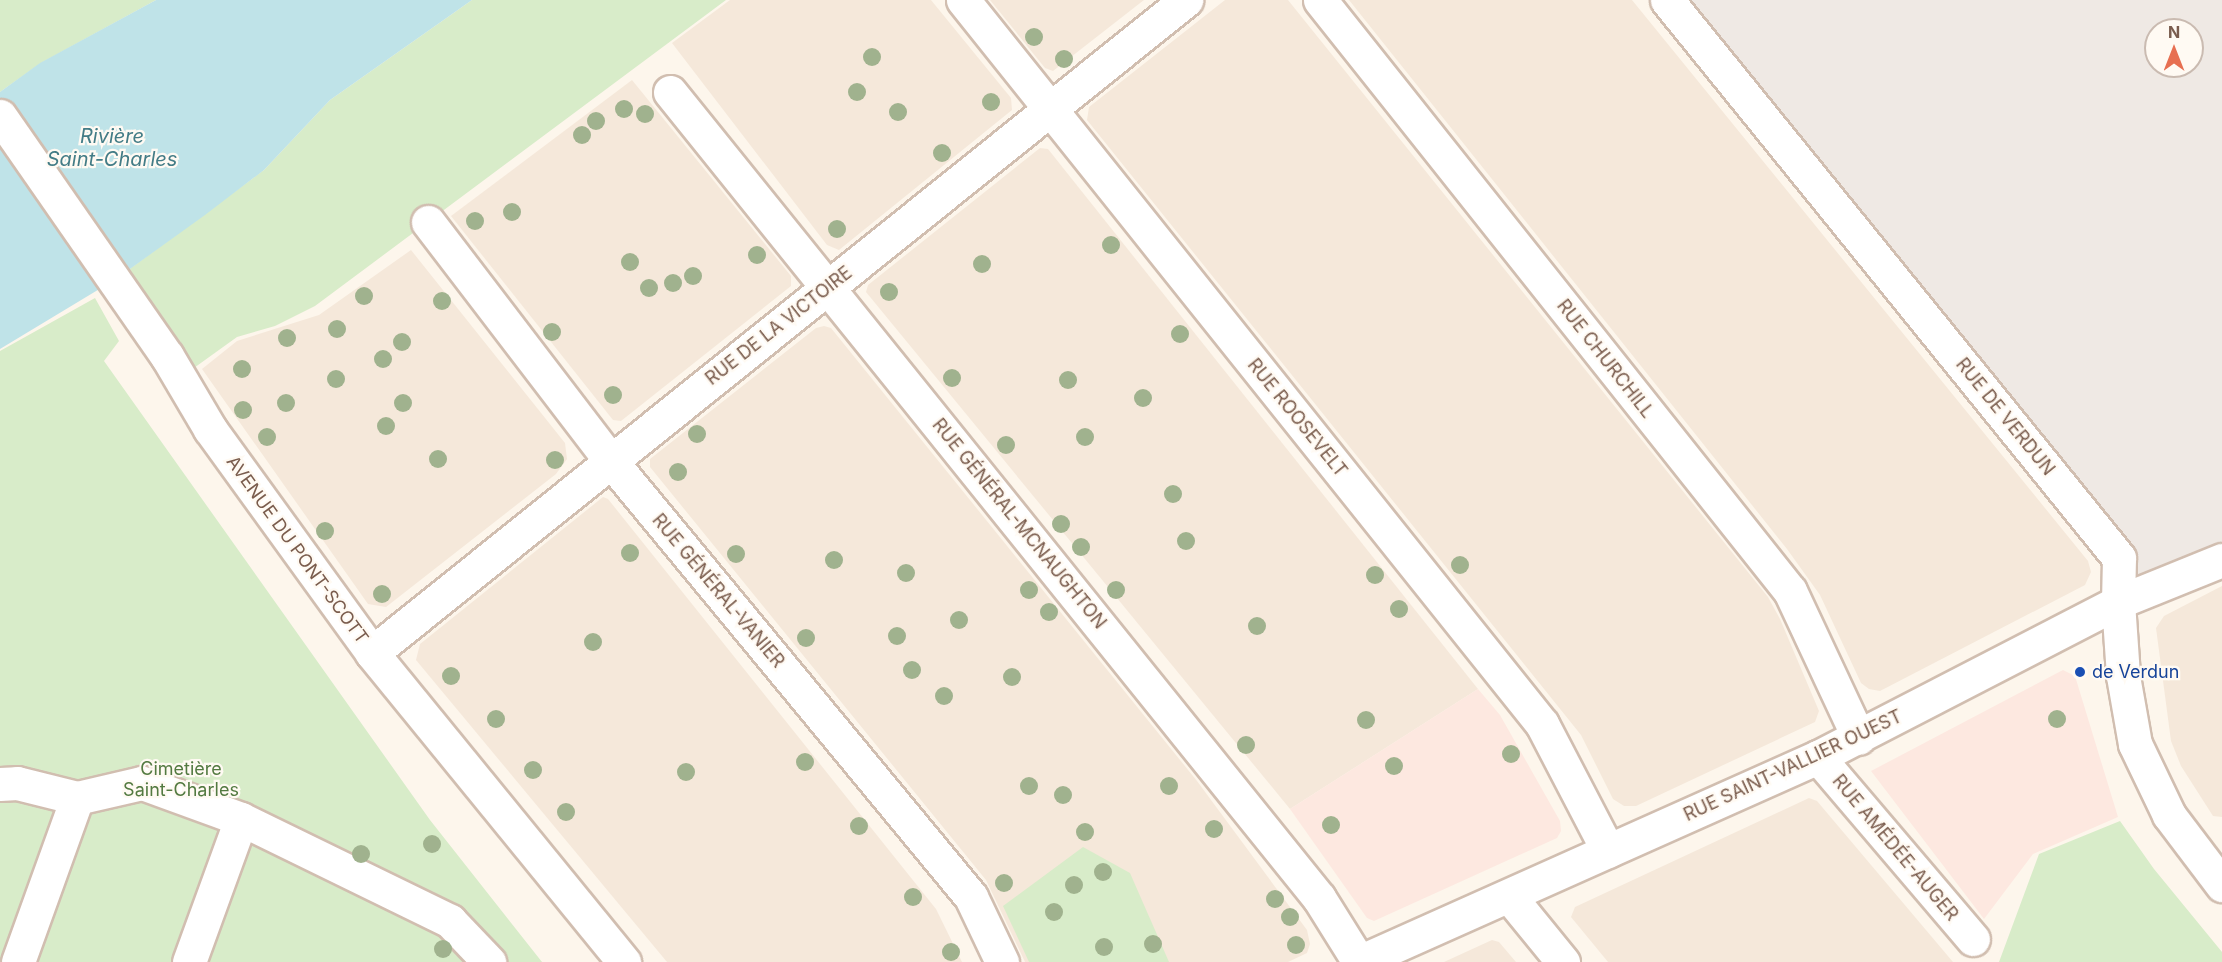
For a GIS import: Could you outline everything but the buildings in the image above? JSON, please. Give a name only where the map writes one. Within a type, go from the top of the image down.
[{"type":"street","name":"RUE ROOSEVELT","points":[[963,0],[1542,724],[1608,851]]},
{"type":"street","name":"RUE DE LA VICTOIRE","points":[[372,653],[1186,0]]},
{"type":"street","name":"RUE CHURCHILL","points":[[1320,0],[1790,591],[1859,738]]},
{"type":"street","name":"RUE DE VERDUN","points":[[1667,0],[2119,558],[2118,602],[2123,676],[2135,744],[2169,815],[2216,865]]},
{"type":"street","name":"RUE GÉNÉRAL-MCNAUGHTON","points":[[670,92],[829,286],[1319,898],[1359,962]]},
{"type":"street","name":"AVENUE DU PONT-SCOTT","points":[[0,116],[116,279],[167,356],[210,429],[372,653],[624,962]]},
{"type":"street","name":"RUE GÉNÉRAL-VANIER","points":[[428,222],[610,460],[971,897],[1002,962]]},
{"type":"street","name":"RUE SAINT-VALLIER OUEST","points":[[1359,962],[1509,897],[1859,738],[2118,602],[2222,560]]},
{"type":"street","name":"RUE AMÉDÉE-AUGER","points":[[1818,757],[1973,939]]},
{"type":"street","points":[[0,784],[17,783],[77,798],[142,783],[241,819],[450,921],[489,962]]},
{"type":"street","points":[[18,962],[77,798]]},
{"type":"street","points":[[189,962],[241,819]]},
{"type":"street","points":[[1509,897],[1563,962]]},
{"type":"shaded area","points":[[730,0],[931,0],[1011,98],[1012,110],[839,250],[827,245],[672,43]]},
{"type":"shaded area","points":[[990,0],[1144,0],[1053,71],[1045,68]]},
{"type":"shaded area","points":[[1225,0],[1288,0],[1768,597],[1780,619],[1819,711],[1815,722],[1636,806],[1624,806],[1613,799],[1581,735],[1087,120],[1089,107]]},
{"type":"shaded area","points":[[1349,0],[1632,0],[2088,561],[2091,572],[2085,585],[1880,691],[1869,689],[1861,683],[1820,595],[1787,549]]},
{"type":"shaded area","points":[[1687,0],[2222,0],[2222,560],[2118,602],[2119,558]]},
{"type":"shaded area","points":[[632,80],[791,276],[791,286],[621,421],[613,420],[451,216]]},
{"type":"shaded area","points":[[1040,148],[1048,149],[1478,689],[1290,809],[866,292],[868,285]]},
{"type":"shaded area","points":[[411,250],[565,443],[567,459],[556,474],[386,607],[368,604],[202,369],[237,341],[319,315]]},
{"type":"shaded area","points":[[824,326],[831,328],[1197,781],[1307,930],[1310,944],[1307,953],[1288,962],[1025,962],[986,880],[650,467],[650,459],[816,328]]},
{"type":"shaded area","points":[[603,497],[608,499],[936,909],[962,962],[667,962],[416,660],[420,644]]},
{"type":"shaded area","points":[[2222,586],[2222,817],[2213,816],[2181,766],[2171,741],[2156,628],[2164,616]]},
{"type":"shaded area","points":[[2063,670],[2075,676],[2118,817],[2033,854],[1984,919],[1871,771]]},
{"type":"shaded area","points":[[1478,689],[1500,715],[1560,821],[1561,831],[1557,838],[1374,921],[1367,918],[1290,809]]},
{"type":"shaded area","points":[[1809,798],[1817,801],[1953,962],[1608,962],[1571,917],[1575,907]]},
{"type":"shaded area","points":[[1492,940],[1499,942],[1516,962],[1444,962]]},
{"type":"green space","points":[[0,0],[156,0],[41,63],[0,92]]},
{"type":"green space","points":[[472,0],[726,0],[315,306],[275,326],[237,337],[180,378],[116,279],[264,170],[330,100]]},
{"type":"green space","name":"Cimetière Saint-Charles","points":[[95,298],[119,341],[104,361],[430,820],[542,962],[0,962],[0,351]]},
{"type":"green space","points":[[2120,821],[2154,869],[2222,952],[2222,962],[1999,962],[2039,854]]},
{"type":"green space","points":[[1083,847],[1130,873],[1169,962],[1029,962],[1003,906]]},
{"type":"water","name":"Rivière Saint-Charles","points":[[156,0],[472,0],[330,100],[264,170],[205,215],[116,279],[0,349],[0,92],[40,63]]},
{"type":"place","name":"de Verdun","points":[[2080,672]]}]
